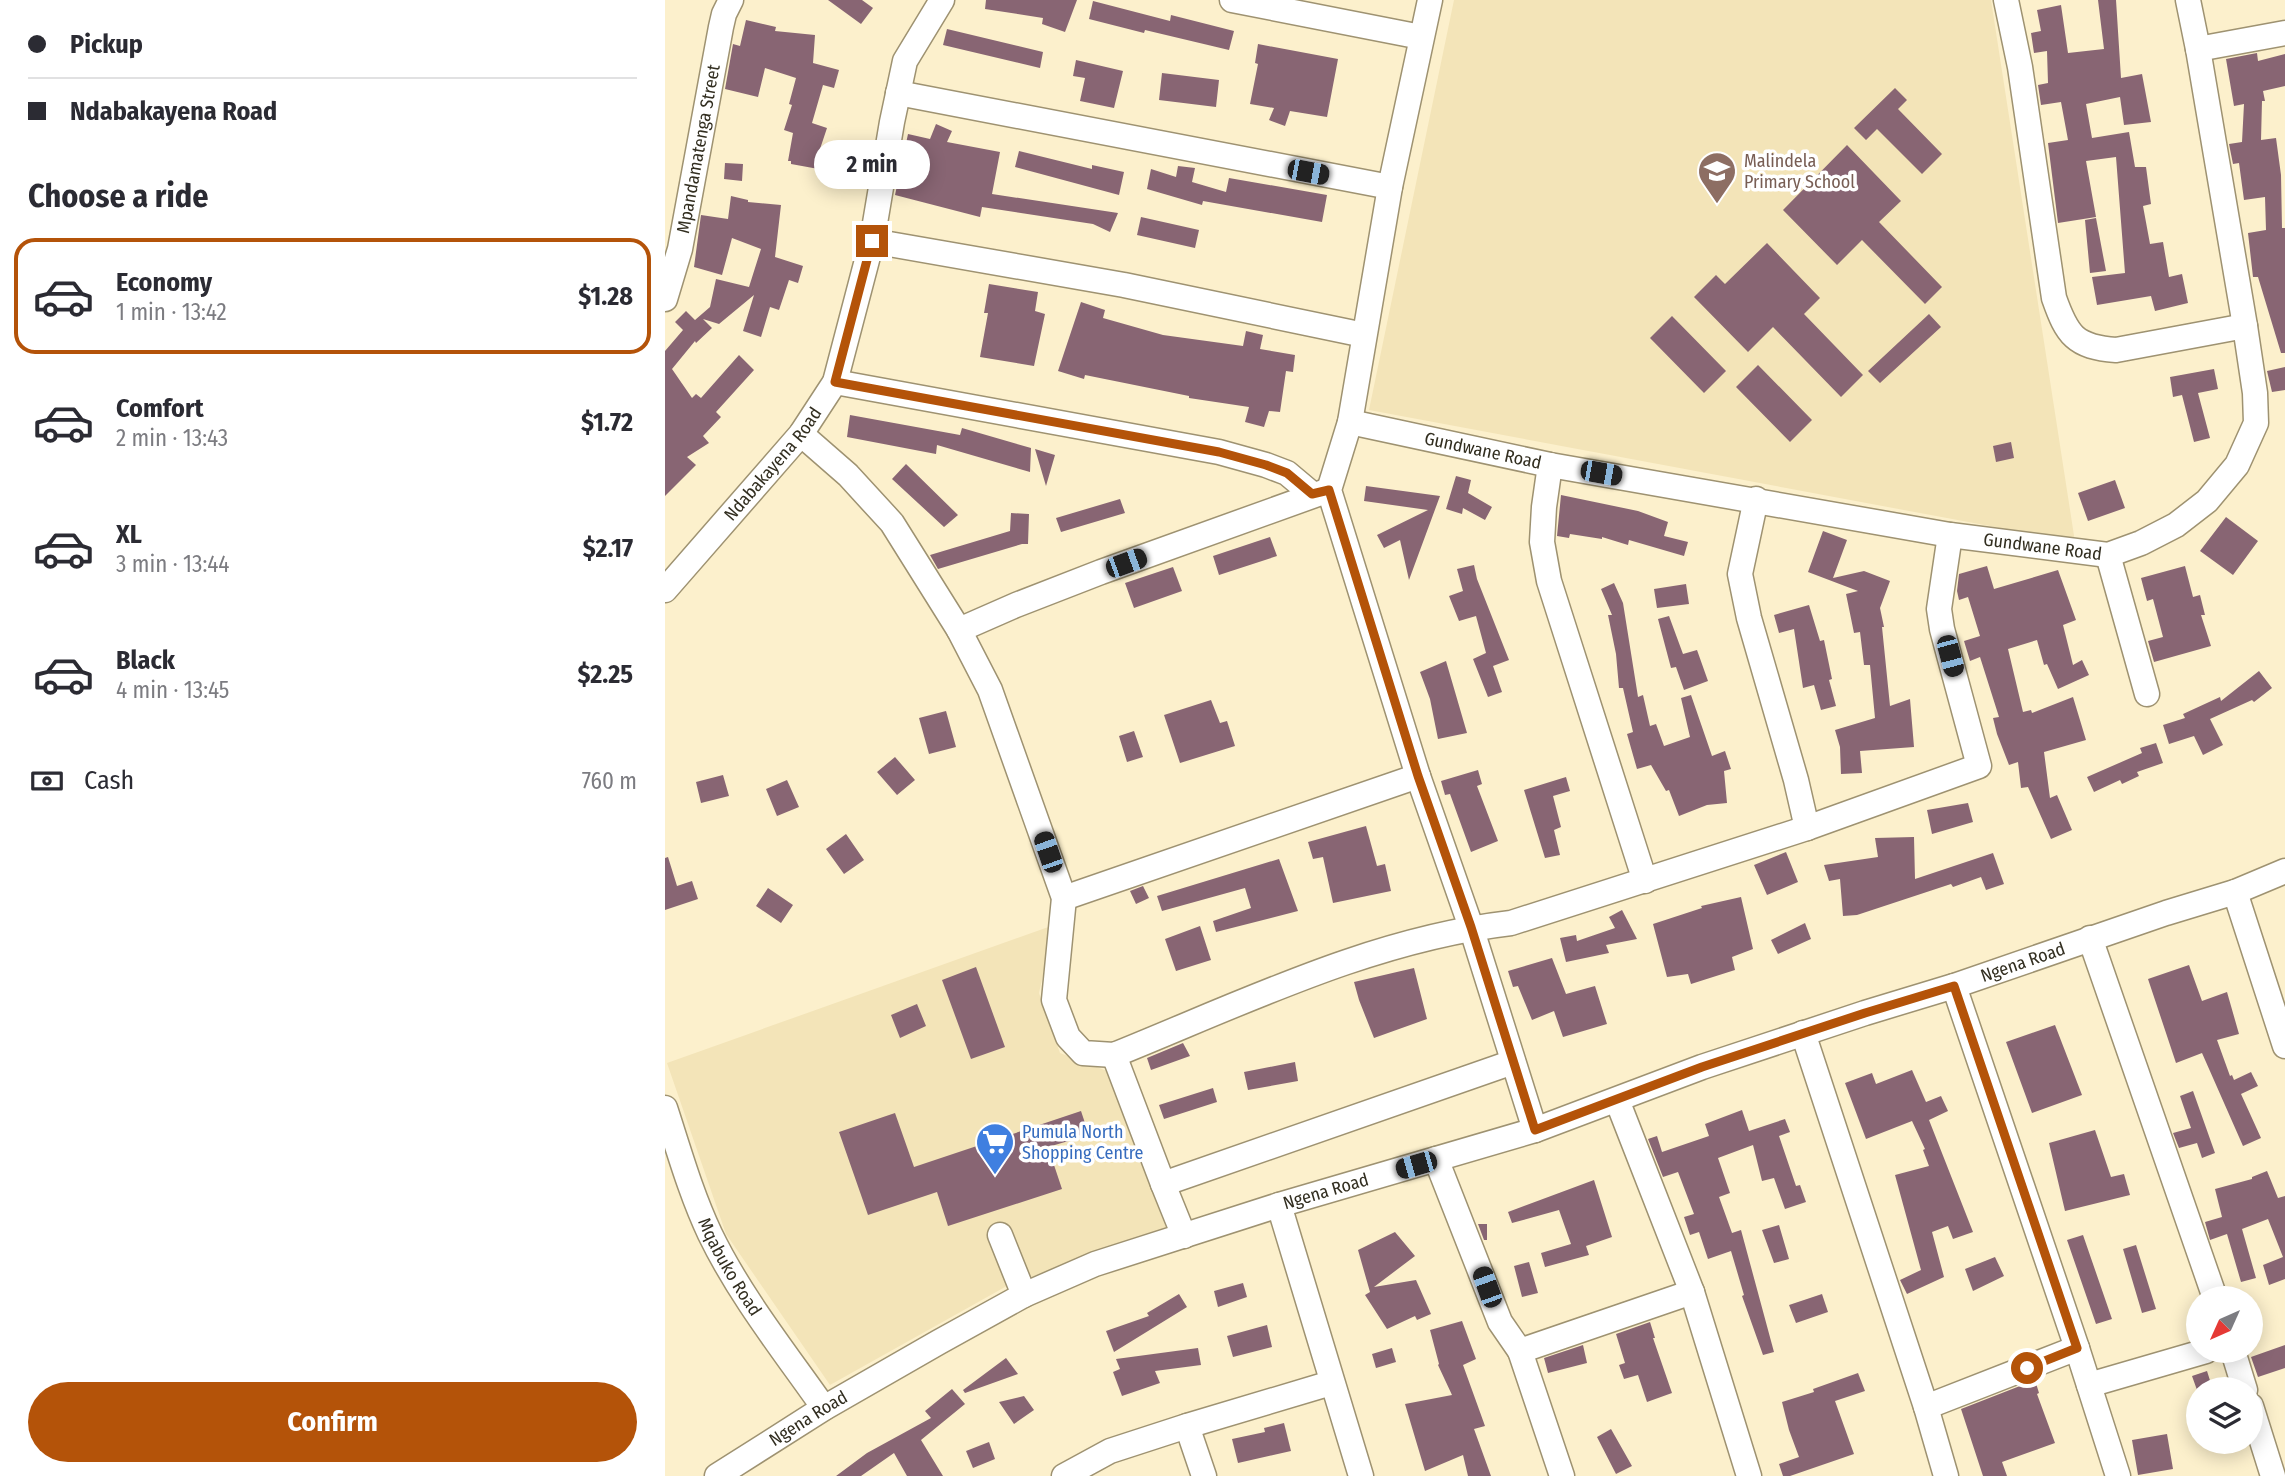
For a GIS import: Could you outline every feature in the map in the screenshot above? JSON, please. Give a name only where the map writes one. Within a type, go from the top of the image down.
[{"type":"street","name":"Mpandamatenga Street","points":[[665,299],[680,249],[723,14],[731,0]]},
{"type":"street","name":"Ndabakayena Road","points":[[665,590],[801,434],[835,382],[872,241],[905,61],[942,0]]},
{"type":"street","points":[[1232,0],[1421,37]]},
{"type":"street","points":[[959,630],[1028,600],[1320,492],[1350,422],[1390,187],[1430,0]]},
{"type":"street","points":[[2006,0],[2020,67],[2053,298],[2063,325],[2077,341],[2096,349],[2116,350],[2245,326]]},
{"type":"street","name":"Gundwane Road","points":[[1350,422],[1550,465],[1950,535],[2108,555],[2141,543],[2176,525],[2207,501],[2237,465],[2256,423],[2255,393],[2245,326],[2188,0]]},
{"type":"street","points":[[2198,49],[2285,33]]},
{"type":"street","points":[[898,93],[1390,187]]},
{"type":"street","points":[[872,241],[1124,285],[1364,335]]},
{"type":"street","points":[[835,382],[1219,452],[1287,473],[1320,492],[1471,927],[1535,1130]]},
{"type":"street","points":[[801,434],[848,475],[892,523],[959,630],[989,690],[1064,898],[1053,1000],[1067,1037],[1083,1053],[1114,1055],[1311,975],[1417,939],[1471,927],[1511,923],[1807,828],[1979,766],[1939,610],[1950,535]]},
{"type":"street","points":[[1550,465],[1543,507],[1542,542],[1549,581],[1645,881]]},
{"type":"street","points":[[1755,499],[1740,574],[1749,618],[1796,780],[1807,828]]},
{"type":"street","points":[[2108,555],[2147,694]]},
{"type":"street","points":[[1064,898],[1418,776]]},
{"type":"street","name":"Ngena Road","points":[[717,1476],[824,1408],[1024,1295],[1095,1265],[1279,1205],[1535,1130],[1702,1067],[2235,892],[2285,871]]},
{"type":"street","points":[[2235,892],[2285,1046]]},
{"type":"street","points":[[2090,938],[2211,1286]]},
{"type":"street","points":[[1954,986],[2118,1476]]},
{"type":"street","points":[[1803,1033],[1926,1407],[1946,1476]]},
{"type":"street","points":[[1114,1055],[1184,1236]]},
{"type":"street","points":[[1163,1184],[1513,1062]]},
{"type":"street","points":[[1616,1100],[1692,1292],[1749,1476]]},
{"type":"street","name":"Mqabuko Road","points":[[665,1108],[693,1198],[716,1246],[734,1279],[824,1408]]},
{"type":"street","points":[[1436,1159],[1500,1322],[1520,1351],[1562,1476]]},
{"type":"street","points":[[1279,1205],[1361,1476]]},
{"type":"street","points":[[1000,1235],[1024,1295]]},
{"type":"street","points":[[1520,1351],[1692,1292]]},
{"type":"street","points":[[1926,1407],[2077,1348]]},
{"type":"street","points":[[2089,1385],[2186,1357]]},
{"type":"street","points":[[1064,1476],[1110,1451],[1331,1383]]},
{"type":"street","points":[[1187,1426],[1204,1476]]},
{"type":"street","points":[[2263,1444],[2273,1476]]},
{"type":"shaded area","name":"Malindela Primary School","points":[[1454,0],[1991,0],[2075,542],[1369,410]]},
{"type":"shaded area","points":[[1054,925],[1039,993],[1060,1053],[1107,1071],[1166,1228],[1005,1287],[830,1385],[726,1234],[667,1063]]},
{"type":"building","points":[[828,0],[862,0],[873,8],[861,24]]},
{"type":"building","points":[[986,0],[1077,0],[1065,32],[1042,24],[1043,18],[985,9]]},
{"type":"building","points":[[2098,0],[2116,0],[2121,78],[2142,74],[2151,122],[2124,125],[2120,97],[2086,104],[2092,138],[2129,132],[2135,167],[2146,167],[2151,204],[2143,206],[2150,244],[2163,242],[2169,277],[2182,274],[2188,303],[2155,311],[2151,296],[2097,305],[2092,277],[2125,273],[2116,157],[2086,161],[2096,217],[2058,223],[2048,143],[2068,140],[2061,102],[2041,105],[2038,85],[2048,83],[2047,51],[2034,53],[2031,33],[2041,31],[2037,10],[2061,5],[2068,53],[2104,49]]},
{"type":"building","points":[[1093,1],[1170,21],[1171,15],[1234,31],[1229,50],[1089,19]]},
{"type":"building","points":[[746,20],[776,27],[775,31],[815,35],[813,63],[839,70],[834,88],[823,85],[812,123],[827,128],[819,152],[837,155],[835,172],[791,164],[791,161],[788,161],[793,133],[784,130],[792,105],[789,104],[796,78],[765,68],[758,97],[725,89],[733,44],[740,46]]},
{"type":"building","points":[[947,29],[1043,52],[1040,68],[943,45]]},
{"type":"building","points":[[1258,44],[1338,59],[1327,117],[1290,111],[1285,126],[1269,120],[1274,108],[1250,104],[1258,64],[1255,63]]},
{"type":"building","points":[[2257,53],[2258,61],[2285,54],[2285,86],[2263,91],[2265,101],[2262,101],[2261,140],[2276,138],[2281,175],[2282,228],[2285,228],[2285,353],[2281,353],[2258,277],[2253,277],[2248,233],[2266,230],[2265,197],[2244,200],[2239,163],[2233,164],[2229,144],[2242,142],[2244,104],[2234,106],[2226,59]]},
{"type":"building","points":[[1076,60],[1123,71],[1114,108],[1080,101],[1085,78],[1073,76]]},
{"type":"building","points":[[1162,73],[1219,80],[1216,107],[1159,100]]},
{"type":"building","points":[[1895,88],[1907,100],[1898,109],[1942,154],[1922,174],[1877,129],[1866,140],[1854,128]]},
{"type":"building","points":[[936,124],[952,131],[947,142],[1000,152],[992,194],[1118,213],[1110,232],[1093,224],[982,207],[980,217],[895,195],[908,134],[930,139]]},
{"type":"building","points":[[1847,145],[1901,201],[1879,222],[1942,287],[1925,304],[1862,240],[1837,265],[1783,210]]},
{"type":"building","points":[[1019,151],[1092,169],[1092,165],[1124,172],[1119,195],[1015,167]]},
{"type":"building","points":[[725,163],[743,164],[742,181],[724,179]]},
{"type":"building","points":[[1178,166],[1195,168],[1192,182],[1226,192],[1229,178],[1327,195],[1322,222],[1203,201],[1202,205],[1147,189],[1151,169],[1176,177]]},
{"type":"building","points":[[731,196],[748,202],[781,205],[775,257],[803,266],[798,283],[789,280],[779,310],[770,307],[761,337],[743,331],[754,295],[719,324],[703,319],[712,328],[696,343],[695,341],[672,369],[692,398],[696,394],[701,398],[739,355],[754,370],[716,412],[721,417],[703,436],[709,443],[687,457],[696,465],[665,496],[665,351],[683,330],[675,322],[686,311],[695,320],[710,307],[716,279],[749,287],[761,249],[732,238],[722,275],[694,267],[701,215],[728,219]]},
{"type":"building","points":[[1141,217],[1199,230],[1195,248],[1137,235]]},
{"type":"building","points":[[2096,218],[2106,271],[2090,273],[2085,220]]},
{"type":"building","points":[[1767,243],[1820,298],[1804,314],[1863,375],[1841,397],[1773,327],[1748,352],[1694,297],[1716,275],[1725,284]]},
{"type":"building","points":[[989,284],[1038,292],[1035,311],[1045,314],[1034,366],[980,357],[988,313],[984,313]]},
{"type":"building","points":[[1081,302],[1105,310],[1103,318],[1163,335],[1243,346],[1246,331],[1263,335],[1260,349],[1295,355],[1293,372],[1286,371],[1280,412],[1269,411],[1264,427],[1245,422],[1249,407],[1189,398],[1085,375],[1084,379],[1058,371]]},
{"type":"building","points":[[1929,314],[1941,327],[1880,383],[1868,371]]},
{"type":"building","points":[[1672,316],[1726,371],[1704,393],[1650,338]]},
{"type":"building","points":[[1758,365],[1812,420],[1790,442],[1736,387]]},
{"type":"building","points":[[2285,367],[2285,390],[2272,392],[2267,371]]},
{"type":"building","points":[[2214,369],[2218,389],[2198,393],[2210,438],[2194,442],[2182,395],[2173,397],[2170,377]]},
{"type":"building","points":[[850,415],[960,435],[962,428],[1031,448],[1030,472],[937,445],[936,454],[847,437]]},
{"type":"building","points":[[2011,442],[2014,458],[1996,462],[1993,446]]},
{"type":"building","points":[[1035,449],[1055,455],[1046,486]]},
{"type":"building","points":[[906,464],[958,515],[944,527],[892,479]]},
{"type":"building","points":[[1456,476],[1471,480],[1468,493],[1492,507],[1485,520],[1463,508],[1462,514],[1446,509]]},
{"type":"building","points":[[2115,480],[2125,508],[2088,521],[2078,493]]},
{"type":"building","points":[[1366,486],[1440,496],[1409,580],[1400,540],[1384,548],[1377,535],[1428,510],[1364,501]]},
{"type":"building","points":[[1561,495],[1638,511],[1668,522],[1664,536],[1688,542],[1684,556],[1629,540],[1628,545],[1602,537],[1570,534],[1569,538],[1557,536]]},
{"type":"building","points":[[1120,499],[1125,513],[1061,532],[1056,518]]},
{"type":"building","points":[[1011,513],[1029,514],[1028,544],[938,569],[930,555],[1010,531]]},
{"type":"building","points":[[2226,517],[2258,541],[2233,575],[2200,551]]},
{"type":"building","points":[[1823,531],[1847,540],[1833,578],[1864,571],[1890,581],[1880,608],[1890,706],[1910,699],[1914,747],[1860,751],[1862,773],[1841,774],[1840,747],[1835,730],[1875,718],[1870,665],[1864,665],[1860,632],[1854,633],[1846,594],[1858,591],[1808,572]]},
{"type":"building","points":[[1270,537],[1277,556],[1219,575],[1213,556]]},
{"type":"building","points":[[1474,565],[1509,660],[1493,666],[1502,692],[1488,697],[1473,659],[1486,653],[1476,616],[1459,621],[1449,596],[1463,591],[1457,569]]},
{"type":"building","points":[[1987,566],[1994,589],[2058,570],[2076,620],[2063,625],[2073,665],[2082,660],[2089,675],[2058,689],[2047,664],[2044,665],[2037,640],[2008,649],[2023,712],[2031,710],[2032,713],[2073,697],[2086,740],[2044,752],[2050,798],[2057,795],[2072,830],[2051,839],[2028,787],[2021,788],[2018,762],[2009,765],[1997,734],[1993,718],[1999,717],[1980,657],[1970,661],[1964,641],[1980,636],[1968,597],[1959,600],[1959,574]]},
{"type":"building","points":[[2185,566],[2193,597],[2200,595],[2205,615],[2201,615],[2211,646],[2154,662],[2148,641],[2163,637],[2153,599],[2147,601],[2141,578]]},
{"type":"building","points":[[1173,567],[1182,591],[1134,608],[1125,583]]},
{"type":"building","points":[[1614,583],[1623,603],[1638,697],[1643,695],[1650,726],[1656,724],[1664,746],[1690,737],[1681,698],[1691,695],[1712,756],[1725,751],[1731,769],[1724,771],[1727,803],[1707,805],[1679,816],[1669,790],[1666,791],[1651,765],[1637,769],[1627,734],[1633,732],[1623,688],[1619,688],[1608,615],[1612,615],[1601,589]]},
{"type":"building","points":[[1686,584],[1689,604],[1657,608],[1654,589]]},
{"type":"building","points":[[1809,605],[1820,641],[1824,640],[1832,679],[1829,680],[1836,706],[1821,710],[1814,685],[1803,688],[1794,629],[1779,633],[1774,615]]},
{"type":"building","points":[[1669,616],[1683,654],[1697,650],[1708,681],[1684,690],[1676,667],[1671,668],[1658,619]]},
{"type":"building","points":[[1446,661],[1467,733],[1438,739],[1430,699],[1420,672]]},
{"type":"building","points":[[2259,671],[2272,688],[2254,702],[2252,700],[2210,719],[2223,745],[2203,755],[2194,736],[2169,744],[2163,725],[2185,718],[2183,714],[2220,697],[2221,701]]},
{"type":"building","points":[[1211,700],[1220,723],[1227,721],[1235,746],[1180,763],[1164,715]]},
{"type":"building","points":[[946,711],[956,747],[929,754],[919,718]]},
{"type":"building","points":[[1134,731],[1143,757],[1127,762],[1119,736]]},
{"type":"building","points":[[2156,743],[2163,763],[2137,772],[2139,776],[2122,784],[2120,780],[2094,792],[2087,777],[2142,753],[2140,748]]},
{"type":"building","points":[[895,757],[915,780],[897,795],[877,772]]},
{"type":"building","points":[[1478,770],[1482,784],[1477,786],[1498,841],[1471,852],[1450,794],[1445,795],[1441,781]]},
{"type":"building","points":[[723,775],[729,796],[701,803],[696,782]]},
{"type":"building","points":[[1566,777],[1570,791],[1553,796],[1561,827],[1554,830],[1560,855],[1545,858],[1524,790]]},
{"type":"building","points":[[787,780],[799,807],[777,816],[766,789]]},
{"type":"building","points":[[1968,803],[1973,822],[1932,834],[1927,810]]},
{"type":"building","points":[[1366,826],[1377,866],[1385,864],[1391,891],[1333,903],[1323,857],[1313,859],[1308,842]]},
{"type":"building","points":[[846,834],[864,860],[844,874],[826,849]]},
{"type":"building","points":[[1914,837],[1915,879],[1993,853],[2004,884],[1986,890],[1981,877],[1857,915],[1843,916],[1840,879],[1829,881],[1824,865],[1878,857],[1875,838]]},
{"type":"building","points":[[1786,852],[1798,882],[1767,895],[1754,865]]},
{"type":"building","points":[[668,857],[677,886],[692,881],[698,899],[665,910],[665,858]]},
{"type":"building","points":[[1279,859],[1298,911],[1216,932],[1213,921],[1251,908],[1245,888],[1162,911],[1157,896]]},
{"type":"building","points":[[1143,886],[1149,898],[1136,904],[1130,891]]},
{"type":"building","points":[[768,888],[793,905],[781,923],[756,906]]},
{"type":"building","points":[[1741,897],[1753,949],[1732,957],[1735,970],[1691,984],[1688,974],[1667,977],[1653,924],[1702,908],[1701,906]]},
{"type":"building","points":[[1622,910],[1637,939],[1606,945],[1609,953],[1566,962],[1560,938],[1576,935],[1577,941],[1615,928],[1609,917]]},
{"type":"building","points":[[1805,923],[1811,939],[1778,954],[1771,940]]},
{"type":"building","points":[[1200,926],[1211,960],[1176,971],[1165,939]]},
{"type":"building","points":[[1552,958],[1566,994],[1595,986],[1607,1024],[1563,1037],[1554,1011],[1532,1020],[1518,986],[1513,987],[1508,971]]},
{"type":"building","points":[[2189,965],[2202,1001],[2227,992],[2239,1034],[2217,1040],[2230,1076],[2232,1075],[2234,1080],[2251,1072],[2258,1086],[2241,1094],[2261,1138],[2243,1146],[2202,1053],[2176,1063],[2148,979]]},
{"type":"building","points":[[976,967],[1005,1047],[971,1059],[942,980]]},
{"type":"building","points":[[1414,968],[1427,1019],[1374,1038],[1354,982]]},
{"type":"building","points":[[917,1004],[926,1026],[900,1038],[891,1015]]},
{"type":"building","points":[[2055,1025],[2082,1095],[2032,1113],[2006,1042]]},
{"type":"building","points":[[1183,1043],[1190,1056],[1151,1070],[1147,1058]]},
{"type":"building","points":[[1295,1062],[1298,1081],[1248,1090],[1244,1072]]},
{"type":"building","points":[[1912,1070],[1926,1102],[1941,1096],[1948,1111],[1929,1120],[1973,1232],[1953,1239],[1948,1226],[1932,1232],[1944,1277],[1907,1294],[1900,1280],[1921,1270],[1895,1175],[1929,1166],[1923,1150],[1925,1149],[1912,1121],[1866,1139],[1845,1083],[1872,1073],[1876,1084]]},
{"type":"building","points":[[1213,1088],[1217,1102],[1164,1119],[1159,1105]]},
{"type":"building","points":[[2193,1091],[2215,1153],[2202,1158],[2197,1143],[2179,1148],[2173,1133],[2191,1128],[2180,1096]]},
{"type":"building","points":[[1742,1110],[1749,1131],[1785,1119],[1790,1132],[1779,1136],[1796,1186],[1800,1185],[1806,1202],[1785,1209],[1774,1178],[1762,1181],[1753,1145],[1718,1158],[1730,1193],[1719,1197],[1732,1233],[1741,1230],[1774,1352],[1763,1355],[1742,1296],[1744,1295],[1731,1251],[1708,1259],[1699,1232],[1690,1235],[1684,1217],[1694,1214],[1678,1172],[1663,1177],[1648,1139],[1657,1136],[1662,1152],[1709,1136],[1705,1124]]},
{"type":"building","points":[[1081,1111],[1089,1135],[1048,1147],[1062,1189],[948,1226],[937,1192],[868,1215],[839,1132],[895,1113],[914,1167]]},
{"type":"building","points":[[2095,1130],[2111,1177],[2124,1174],[2130,1195],[2065,1211],[2049,1143]]},
{"type":"building","points":[[2267,1171],[2278,1198],[2285,1196],[2285,1279],[2269,1285],[2263,1265],[2283,1257],[2268,1219],[2242,1229],[2256,1278],[2241,1282],[2227,1234],[2210,1240],[2205,1222],[2222,1217],[2215,1189],[2252,1179]]},
{"type":"building","points":[[1594,1180],[1612,1237],[1586,1246],[1589,1255],[1545,1267],[1541,1253],[1571,1244],[1559,1210],[1512,1223],[1508,1212]]},
{"type":"building","points":[[1478,1224],[1487,1224],[1487,1240],[1484,1240]]},
{"type":"building","points":[[1779,1225],[1789,1259],[1774,1263],[1762,1230]]},
{"type":"building","points":[[1395,1232],[1415,1256],[1374,1287],[1416,1280],[1431,1314],[1417,1320],[1415,1316],[1387,1329],[1365,1295],[1370,1292],[1358,1250]]},
{"type":"building","points":[[2083,1235],[2112,1319],[2096,1324],[2067,1240]]},
{"type":"building","points":[[2136,1245],[2156,1309],[2142,1313],[2123,1249]]},
{"type":"building","points":[[1995,1257],[2004,1276],[1973,1291],[1965,1269]]},
{"type":"building","points":[[1529,1262],[1538,1293],[1522,1297],[1514,1266]]},
{"type":"building","points":[[1243,1283],[1247,1297],[1218,1307],[1214,1291]]},
{"type":"building","points":[[1179,1294],[1187,1307],[1114,1352],[1106,1331],[1149,1316],[1147,1313]]},
{"type":"building","points":[[1822,1294],[1828,1312],[1796,1323],[1789,1305]]},
{"type":"building","points":[[1462,1321],[1476,1359],[1463,1365],[1485,1426],[1474,1429],[1491,1476],[1468,1476],[1463,1455],[1425,1471],[1405,1404],[1452,1395],[1438,1365],[1430,1330]]},
{"type":"building","points":[[1650,1322],[1672,1393],[1647,1402],[1638,1375],[1624,1379],[1619,1365],[1625,1363],[1616,1334]]},
{"type":"building","points":[[1267,1325],[1272,1347],[1233,1357],[1227,1336]]},
{"type":"building","points":[[1583,1345],[1587,1363],[1548,1373],[1544,1358]]},
{"type":"building","points":[[2285,1345],[2285,1368],[2258,1377],[2253,1363],[2263,1363],[2263,1353]]},
{"type":"building","points":[[1198,1348],[1201,1365],[1155,1371],[1160,1383],[1122,1396],[1113,1372],[1120,1369],[1116,1359]]},
{"type":"building","points":[[1392,1348],[1396,1362],[1376,1368],[1372,1354]]},
{"type":"building","points":[[1006,1358],[1018,1374],[965,1393],[963,1390]]},
{"type":"building","points":[[2207,1371],[2209,1377],[2192,1377]]},
{"type":"building","points":[[1858,1373],[1865,1391],[1835,1401],[1854,1454],[1783,1476],[1779,1464],[1799,1457],[1782,1402]]},
{"type":"building","points":[[2035,1380],[2039,1393],[2037,1394],[2055,1443],[2002,1462],[2007,1476],[1983,1476],[1961,1409]]},
{"type":"building","points":[[952,1389],[965,1404],[921,1440],[943,1476],[907,1476],[894,1453],[861,1476],[836,1476],[867,1453],[931,1418],[925,1411]]},
{"type":"building","points":[[1024,1396],[1034,1410],[1014,1424],[999,1402]]},
{"type":"building","points":[[1284,1423],[1291,1451],[1238,1463],[1232,1439],[1265,1432],[1264,1428]]},
{"type":"building","points":[[1611,1429],[1632,1466],[1616,1474],[1597,1437]]},
{"type":"building","points":[[2167,1434],[2173,1469],[2138,1475],[2132,1440]]},
{"type":"building","points":[[989,1442],[995,1459],[973,1468],[966,1451]]},
{"type":"place","name":"Malindela Primary School","points":[[1717,205]]},
{"type":"place","name":"Pumula North Shopping Centre","points":[[995,1176]]},
{"type":"route","points":[[872,241],[835,382],[1219,452],[1287,473],[1312,494],[1329,490],[1418,776],[1471,927],[1535,1130],[1702,1067],[1954,986],[2077,1348],[2027,1368]]}]
